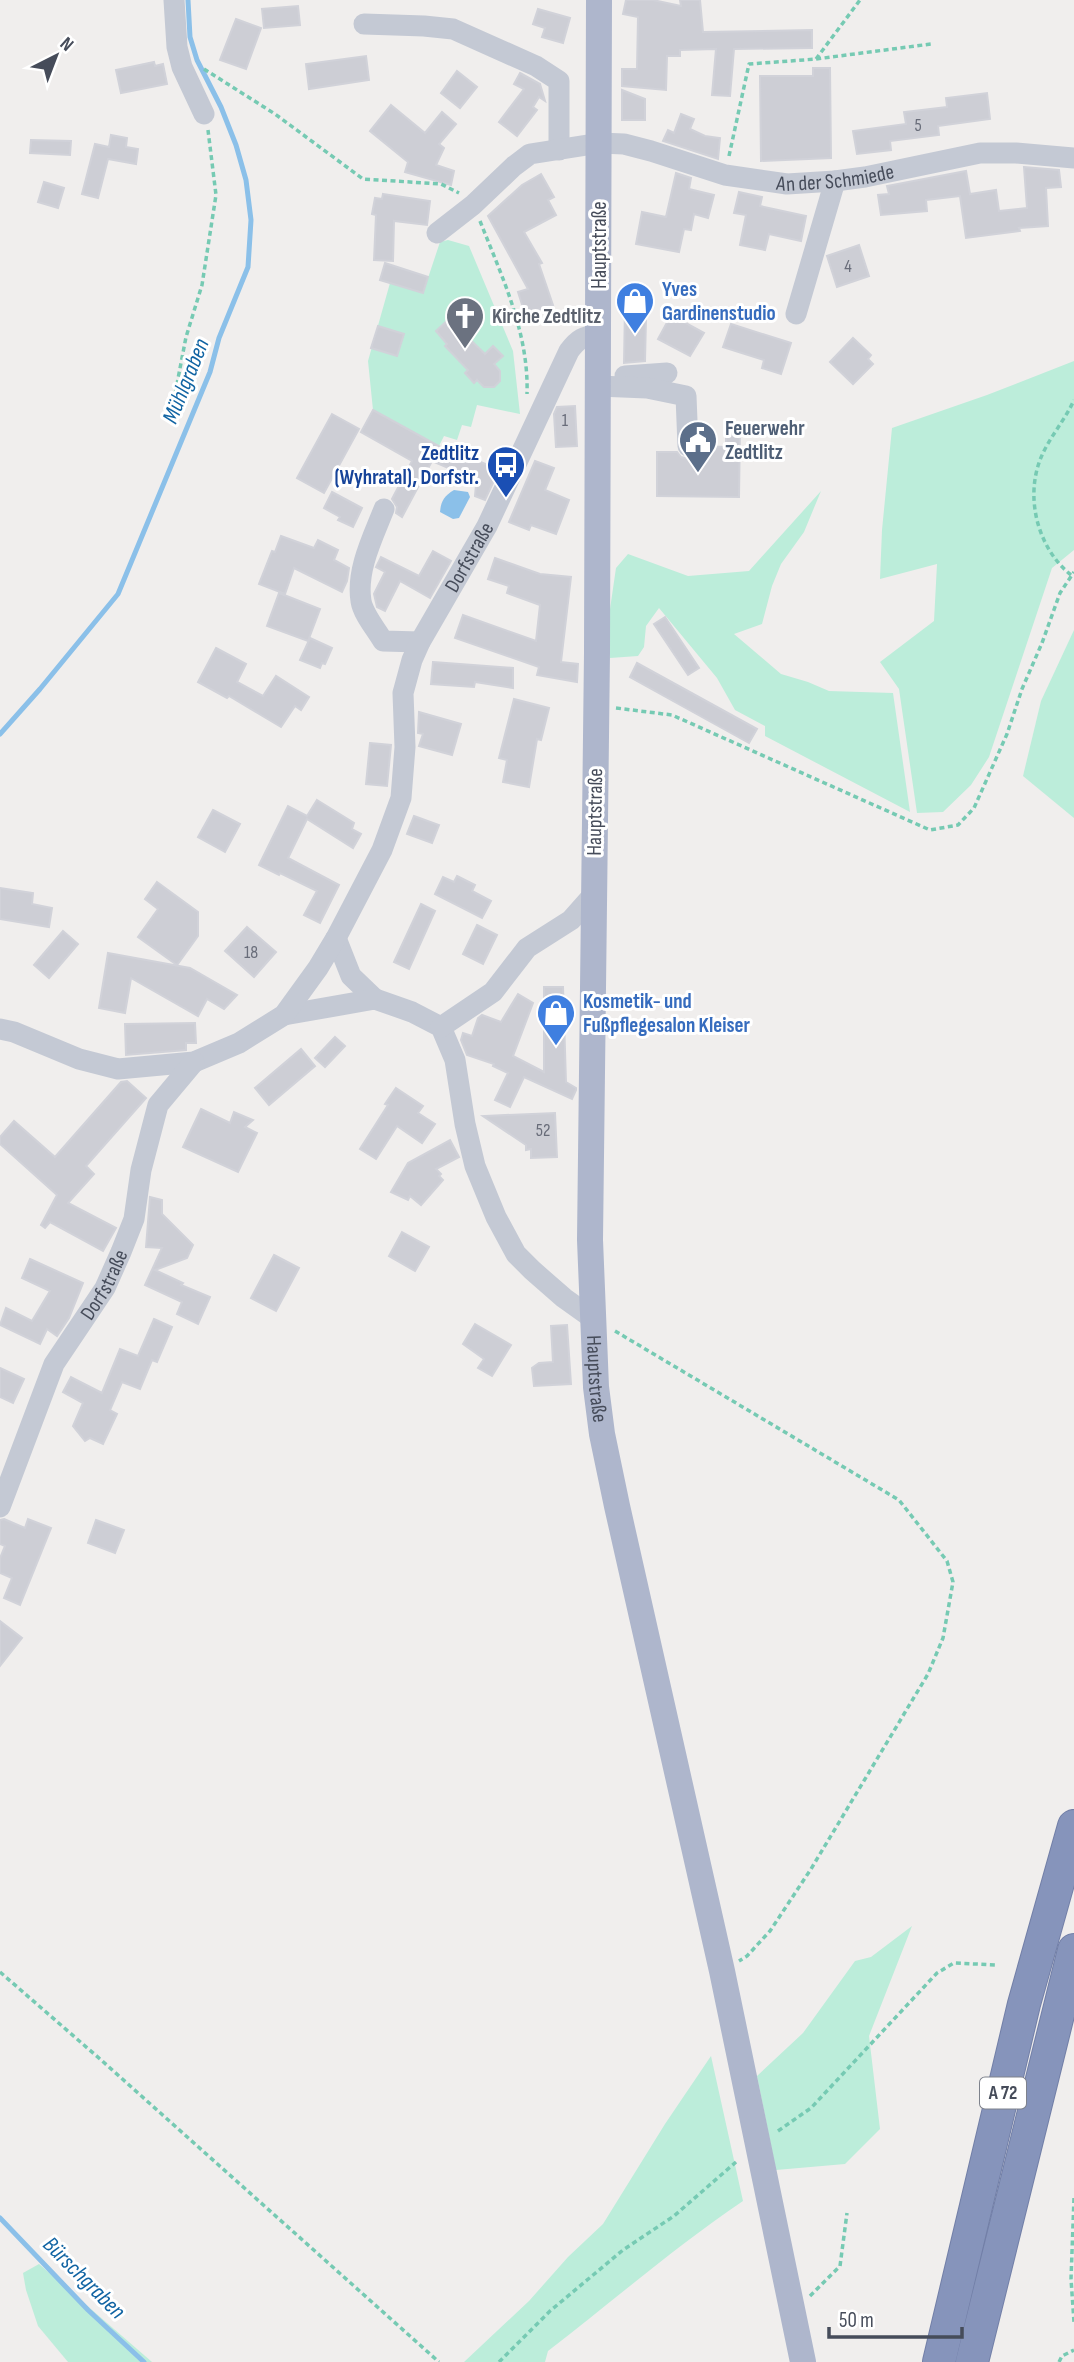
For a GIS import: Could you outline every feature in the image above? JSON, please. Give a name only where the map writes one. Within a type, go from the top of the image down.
[{"type":"highway","name":"A 72","points":[[939,2362],[1021,2017],[1074,1826]]},
{"type":"highway","name":"A 72","points":[[972,2362],[1074,1950]]},
{"type":"main road","name":"Hauptstraße","points":[[599,0],[599,335],[590,1240],[597,1399],[611,1479],[722,1971],[803,2362]]},
{"type":"street","points":[[174,0],[177,47],[182,67],[204,114]]},
{"type":"street","points":[[364,24],[453,29],[536,66],[559,81],[559,150]]},
{"type":"street","points":[[437,233],[530,154],[600,143]]},
{"type":"street","name":"An der Schmiede","points":[[600,143],[624,144],[651,150],[725,175],[787,184],[835,181],[980,153],[1074,158]]},
{"type":"street","points":[[796,314],[835,181]]},
{"type":"street","name":"Dorfstraße","points":[[284,1015],[336,938],[382,850],[401,798],[405,747],[403,693],[420,642],[487,526],[569,351],[584,335],[599,335]]},
{"type":"street","points":[[598,382],[667,373]]},
{"type":"street","points":[[598,382],[686,396],[688,446]]},
{"type":"street","points":[[384,509],[368,550],[361,603],[407,677]]},
{"type":"street","points":[[383,641],[420,642]]},
{"type":"street","points":[[592,1318],[531,1270],[516,1254],[496,1217],[475,1166],[455,1060],[441,1027],[494,992],[527,948],[571,920],[594,894]]},
{"type":"street","name":"Dorfstraße","points":[[336,938],[351,976],[375,999],[412,1012],[441,1027]]},
{"type":"street","name":"Dorfstraße","points":[[0,1029],[14,1032],[79,1059],[118,1069],[194,1062],[239,1043],[284,1015],[375,999]]},
{"type":"street","name":"Dorfstraße","points":[[0,1507],[54,1364],[105,1288],[134,1219],[141,1170],[158,1105],[194,1062]]},
{"type":"path","points":[[816,59],[860,0]]},
{"type":"path","points":[[725,175],[748,64],[816,59],[931,44]]},
{"type":"path","points":[[193,75],[205,68],[363,179],[441,184],[458,191],[473,205],[520,329],[526,352],[527,396],[531,405],[541,410]]},
{"type":"path","points":[[172,410],[186,337],[202,285],[216,195],[204,114]]},
{"type":"path","points":[[596,706],[672,716],[930,830],[958,825],[974,808],[992,770],[1060,593],[1072,573],[1058,565],[1048,550],[1036,517],[1034,484],[1043,453],[1074,400]]},
{"type":"path","points":[[592,1318],[899,1500],[947,1561],[953,1582],[943,1638],[928,1674],[875,1765],[770,1931],[747,1956],[722,1971]]},
{"type":"path","points":[[778,2131],[811,2108],[937,1973],[954,1963],[997,1965]]},
{"type":"path","points":[[0,1972],[439,2362]]},
{"type":"path","points":[[499,2362],[550,2311],[623,2250],[674,2216],[736,2162]]},
{"type":"path","points":[[1074,2198],[1071,2279],[1074,2322]]},
{"type":"path","points":[[793,2313],[840,2266],[847,2213]]},
{"type":"path","points":[[1059,2362],[1062,2356],[1074,2350]]},
{"type":"green space","points":[[448,240],[469,246],[513,351],[520,414],[477,405],[471,427],[462,425],[457,440],[444,436],[439,446],[373,410],[368,361],[390,283],[423,293],[440,242]]},
{"type":"green space","points":[[1074,361],[1074,550],[1052,568],[989,757],[971,785],[943,812],[917,813],[899,689],[880,662],[934,621],[937,564],[880,579],[892,428]]},
{"type":"green space","points":[[821,491],[804,532],[781,564],[762,624],[734,634],[781,674],[829,691],[893,693],[910,812],[765,736],[765,726],[735,710],[717,678],[659,608],[646,626],[644,647],[638,656],[610,658],[610,609],[616,568],[628,554],[688,576],[749,571]]},
{"type":"green space","points":[[1074,630],[1074,818],[1023,776],[1041,701]]},
{"type":"green space","points":[[912,1926],[869,2036],[880,2129],[845,2164],[776,2170],[757,2076],[803,2033],[855,1961],[871,1957]]},
{"type":"green space","points":[[711,2056],[743,2201],[669,2255],[548,2351],[545,2362],[464,2362],[529,2301],[568,2257],[603,2224]]},
{"type":"green space","points":[[39,2264],[152,2362],[68,2362],[38,2326],[26,2290],[23,2273]]},
{"type":"water","points":[[454,490],[468,492],[470,497],[459,518],[453,519],[440,512],[444,499]]},
{"type":"building","points":[[626,0],[653,0],[681,6],[680,0],[700,0],[703,32],[812,30],[812,48],[734,49],[730,96],[712,95],[716,49],[680,50],[680,56],[667,56],[666,90],[622,86],[622,69],[637,69],[638,17],[623,14]]},
{"type":"building","points":[[298,6],[300,25],[264,28],[262,9]]},
{"type":"building","points":[[538,9],[570,18],[563,43],[542,37],[545,28],[533,24]]},
{"type":"building","points":[[236,19],[261,28],[246,69],[220,60]]},
{"type":"building","points":[[366,56],[369,80],[309,89],[306,64]]},
{"type":"building","points":[[154,62],[155,66],[163,64],[167,84],[121,93],[116,70]]},
{"type":"building","points":[[813,68],[830,68],[831,158],[761,161],[760,76],[813,76]]},
{"type":"building","points":[[457,71],[477,87],[460,108],[441,93]]},
{"type":"building","points":[[520,73],[540,84],[545,101],[539,97],[533,107],[537,110],[517,136],[499,122],[524,89],[514,84]]},
{"type":"building","points":[[622,90],[645,99],[645,120],[622,120]]},
{"type":"building","points":[[987,93],[990,119],[938,126],[939,135],[890,141],[891,150],[857,154],[853,131],[906,124],[904,112],[947,107],[946,98]]},
{"type":"building","points":[[391,105],[425,133],[442,112],[456,124],[439,144],[444,148],[436,165],[454,171],[451,185],[405,172],[408,162],[370,131]]},
{"type":"building","points":[[681,114],[694,119],[690,129],[705,136],[720,138],[718,159],[663,141],[668,130],[674,133]]},
{"type":"building","points":[[111,135],[127,138],[126,147],[138,149],[136,164],[108,159],[98,198],[82,194],[95,144],[109,147]]},
{"type":"building","points":[[31,140],[71,141],[70,155],[30,153]]},
{"type":"building","points":[[1024,167],[1059,170],[1061,187],[1046,188],[1048,226],[1019,228],[1020,231],[966,238],[960,196],[926,200],[927,211],[881,215],[878,195],[889,194],[887,186],[966,171],[970,194],[996,190],[999,211],[1027,208]]},
{"type":"building","points":[[676,173],[691,178],[689,189],[714,195],[708,218],[694,214],[691,230],[684,229],[679,252],[636,244],[642,212],[666,217]]},
{"type":"building","points":[[541,174],[554,197],[548,200],[556,215],[524,232],[542,263],[539,264],[553,305],[525,314],[518,292],[528,289],[488,216],[522,185]]},
{"type":"building","points":[[44,182],[64,188],[58,208],[38,202]]},
{"type":"building","points":[[739,192],[762,197],[760,206],[806,216],[801,241],[769,234],[765,250],[740,245],[746,215],[734,213]]},
{"type":"building","points":[[383,194],[430,201],[427,225],[394,221],[393,261],[374,260],[376,215],[372,214],[375,198],[382,199]]},
{"type":"building","points":[[859,245],[869,276],[837,287],[827,256]]},
{"type":"building","points":[[385,263],[428,277],[423,293],[380,280]]},
{"type":"building","points":[[625,306],[646,318],[645,361],[624,363]]},
{"type":"building","points":[[671,315],[704,333],[690,356],[658,339]]},
{"type":"building","name":"Kirche Zedtlitz","points":[[449,319],[485,354],[493,346],[503,356],[494,364],[500,371],[500,381],[494,387],[484,387],[477,380],[474,383],[465,373],[468,370],[445,346],[447,344],[436,331]]},
{"type":"building","points":[[731,324],[791,343],[781,374],[762,368],[764,360],[723,347]]},
{"type":"building","points":[[378,326],[404,334],[397,356],[371,348]]},
{"type":"building","points":[[853,338],[871,355],[868,359],[873,364],[853,384],[830,362]]},
{"type":"building","points":[[575,406],[577,446],[556,447],[554,414],[557,407]]},
{"type":"building","points":[[373,410],[444,449],[445,446],[499,470],[485,500],[475,496],[476,484],[457,475],[458,472],[432,461],[402,517],[396,513],[397,507],[392,499],[412,461],[361,432]]},
{"type":"building","points":[[332,414],[359,429],[324,493],[297,478]]},
{"type":"building","name":"Feuerwehr Zedtlitz","points":[[726,427],[740,427],[739,497],[657,496],[657,452],[677,452],[681,457],[689,459],[696,457],[701,446],[726,447]]},
{"type":"building","points":[[535,461],[554,468],[545,490],[569,500],[556,534],[531,525],[529,530],[509,522]]},
{"type":"building","points":[[332,492],[362,508],[353,527],[338,520],[340,517],[324,508]]},
{"type":"building","points":[[281,536],[314,548],[318,540],[338,550],[334,560],[349,568],[342,592],[294,568],[285,594],[259,584]]},
{"type":"building","points":[[433,551],[451,561],[430,598],[400,581],[385,611],[377,607],[374,594],[385,572],[376,567],[381,557],[419,576]]},
{"type":"building","points":[[495,558],[540,574],[571,577],[561,662],[578,664],[577,682],[537,675],[539,667],[455,638],[463,615],[536,641],[540,605],[507,593],[509,586],[488,579]]},
{"type":"building","points":[[279,593],[320,609],[308,641],[267,626]]},
{"type":"building","points":[[665,617],[699,668],[688,675],[654,624]]},
{"type":"building","points":[[310,638],[332,648],[325,664],[322,663],[320,668],[300,660]]},
{"type":"building","points":[[216,648],[246,664],[237,682],[263,696],[276,676],[309,697],[301,710],[295,706],[281,727],[229,696],[227,698],[198,682]]},
{"type":"building","points":[[433,662],[513,668],[513,688],[475,682],[474,687],[431,684]]},
{"type":"building","points":[[637,663],[757,729],[749,743],[630,677]]},
{"type":"building","points":[[514,699],[549,708],[541,740],[537,739],[529,787],[503,782],[507,760],[499,758]]},
{"type":"building","points":[[419,712],[461,724],[452,755],[419,746],[423,734],[418,733]]},
{"type":"building","points":[[370,743],[391,745],[387,786],[366,784]]},
{"type":"building","points":[[317,800],[354,823],[352,829],[361,834],[353,848],[307,819],[288,858],[339,885],[320,923],[304,915],[317,891],[259,865],[288,806],[307,816]]},
{"type":"building","points":[[213,810],[240,824],[225,852],[198,837]]},
{"type":"building","points":[[414,816],[439,825],[432,843],[407,834]]},
{"type":"building","points":[[457,876],[475,885],[472,891],[491,901],[482,918],[435,894],[443,877],[454,882]]},
{"type":"building","points":[[157,882],[198,912],[198,936],[177,965],[138,937],[158,909],[145,899]]},
{"type":"building","points":[[0,888],[33,893],[32,904],[52,908],[49,927],[0,919]]},
{"type":"building","points":[[421,904],[435,911],[409,969],[394,962]]},
{"type":"building","points":[[477,925],[497,935],[483,964],[463,954]]},
{"type":"building","points":[[247,927],[276,952],[254,977],[225,951]]},
{"type":"building","points":[[63,931],[78,944],[49,978],[34,965]]},
{"type":"building","points":[[108,953],[190,968],[237,995],[224,1009],[207,999],[198,1016],[131,978],[125,1013],[99,1008]]},
{"type":"building","points":[[544,987],[563,987],[566,1082],[576,1090],[572,1099],[524,1077],[510,1107],[495,1100],[508,1073],[493,1066],[494,1064],[467,1055],[461,1040],[463,1033],[472,1036],[478,1018],[482,1015],[501,1022],[518,994],[533,1003],[513,1056],[544,1072]]},
{"type":"building","points":[[195,1023],[196,1043],[186,1043],[186,1050],[126,1055],[125,1024]]},
{"type":"building","points":[[335,1037],[345,1046],[325,1067],[315,1058]]},
{"type":"building","points":[[301,1049],[315,1066],[269,1105],[255,1088]]},
{"type":"building","points":[[127,1081],[146,1098],[86,1166],[94,1174],[68,1203],[116,1228],[103,1251],[50,1222],[45,1228],[41,1225],[57,1195],[0,1144],[0,1137],[14,1121],[55,1157],[121,1082]]},
{"type":"building","points":[[396,1088],[423,1106],[418,1113],[435,1124],[422,1143],[397,1126],[376,1159],[360,1149]]},
{"type":"building","points":[[201,1109],[230,1123],[234,1112],[253,1120],[245,1127],[257,1133],[238,1172],[183,1147]]},
{"type":"building","points":[[555,1113],[557,1157],[531,1158],[531,1149],[526,1150],[526,1145],[483,1116]]},
{"type":"building","points":[[450,1140],[459,1157],[436,1169],[443,1180],[421,1205],[410,1196],[408,1200],[391,1192],[408,1163]]},
{"type":"building","points":[[150,1197],[162,1200],[162,1214],[193,1245],[187,1258],[155,1270],[210,1297],[198,1324],[177,1314],[182,1302],[145,1285],[162,1248],[146,1247]]},
{"type":"building","points":[[402,1232],[429,1247],[415,1271],[389,1256]]},
{"type":"building","points":[[274,1255],[299,1268],[276,1311],[251,1298]]},
{"type":"building","points":[[30,1259],[83,1283],[69,1318],[57,1336],[47,1329],[40,1344],[0,1325],[6,1308],[32,1321],[50,1291],[22,1278]]},
{"type":"building","points":[[154,1319],[172,1327],[157,1362],[152,1360],[140,1389],[122,1382],[110,1410],[117,1414],[103,1444],[90,1438],[85,1441],[73,1426],[83,1403],[63,1392],[71,1377],[102,1393],[120,1349],[138,1356]]},
{"type":"building","points":[[475,1324],[511,1345],[492,1376],[478,1368],[484,1359],[463,1344]]},
{"type":"building","points":[[567,1325],[571,1384],[534,1386],[532,1368],[539,1363],[553,1362],[551,1326]]},
{"type":"building","points":[[0,1368],[24,1379],[13,1403],[0,1397]]},
{"type":"building","points":[[4,1519],[25,1528],[28,1519],[51,1528],[20,1605],[4,1598],[12,1578],[0,1573],[0,1558],[5,1546],[0,1544],[0,1520]]},
{"type":"building","points":[[96,1520],[124,1530],[115,1553],[88,1543]]},
{"type":"building","points":[[0,1621],[22,1638],[0,1666]]},
{"type":"waterway","name":"Mühlgraben","points":[[0,734],[118,594],[210,372],[219,338],[248,267],[251,220],[246,180],[221,107],[197,60],[190,37],[188,0]]},
{"type":"waterway","name":"Bürschgraben","points":[[0,2218],[88,2310],[144,2362]]},
{"type":"place","name":"Yves Gardinenstudio","points":[[635,335]]},
{"type":"place","name":"Kirche Zedtlitz","points":[[465,350]]},
{"type":"place","name":"Feuerwehr Zedtlitz","points":[[698,474]]},
{"type":"place","name":"Zedtlitz (Wyhratal), Dorfstr.","points":[[506,499]]},
{"type":"place","name":"Kosmetik- und Fußpflegesalon Kleiser","points":[[556,1047]]}]
